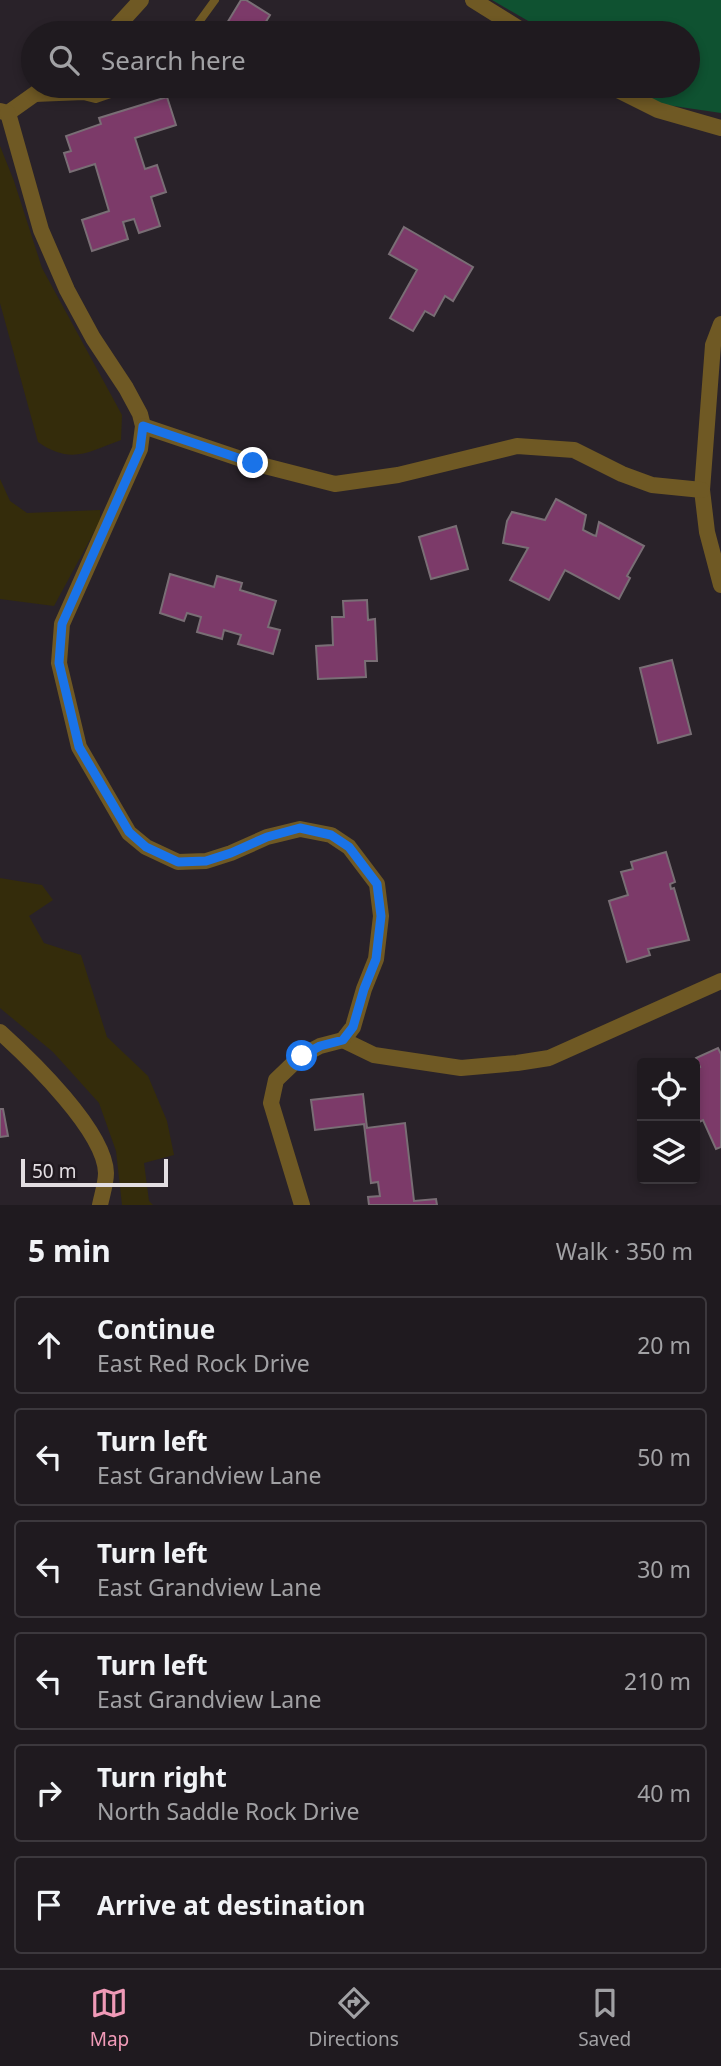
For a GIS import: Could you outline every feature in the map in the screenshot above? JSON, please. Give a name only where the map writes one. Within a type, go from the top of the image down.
[{"type":"street","points":[[122,21],[141,0]]},
{"type":"street","points":[[473,0],[507,21]]},
{"type":"street","points":[[634,98],[658,110],[721,128]]},
{"type":"street","points":[[27,99],[4,112],[41,230],[67,290],[93,338],[126,388],[140,414],[143,426],[140,449],[62,624],[59,663],[79,747],[129,832],[146,847],[178,862],[206,861],[267,837],[300,828],[331,835],[349,847],[377,884],[381,916],[376,959],[353,1027],[343,1040],[320,1046],[302,1056],[276,1080],[271,1103],[302,1205]]},
{"type":"street","points":[[721,324],[713,345],[702,490],[707,532],[721,585]]},
{"type":"street","points":[[143,426],[253,463],[335,484],[398,475],[517,446],[573,450],[652,485],[702,490]]},
{"type":"street","points":[[343,1040],[374,1055],[461,1068],[517,1063],[549,1058],[721,981]]},
{"type":"street","points":[[0,1032],[43,1071],[99,1144],[106,1173],[100,1205]]},
{"type":"lane","points":[[200,21],[215,0]]},
{"type":"lane","points":[[27,99],[46,98]]},
{"type":"green space","points":[[492,0],[721,0],[721,113],[660,104],[651,98],[700,98],[700,21],[528,21]]},
{"type":"sand","points":[[0,146],[42,268],[122,415],[121,440],[89,452],[70,455],[38,442],[0,303]]},
{"type":"sand","points":[[0,479],[10,501],[27,513],[100,510],[100,521],[54,606],[0,599]]},
{"type":"sand","points":[[0,878],[42,885],[53,900],[29,916],[44,943],[81,955],[107,1037],[148,1076],[167,1121],[174,1155],[144,1163],[149,1201],[153,1205],[122,1205],[116,1151],[99,1103],[53,1052],[0,1008]]},
{"type":"building","points":[[241,0],[246,0],[270,15],[266,21],[228,21]]},
{"type":"building","points":[[167,98],[176,125],[135,138],[145,169],[157,165],[166,192],[151,197],[160,226],[139,233],[134,219],[123,222],[128,239],[92,251],[82,220],[109,211],[95,164],[70,172],[64,153],[71,151],[66,136],[101,124],[99,118]]},
{"type":"building","points":[[404,227],[473,267],[453,301],[445,296],[434,316],[425,311],[413,331],[390,318],[417,270],[389,254]]},
{"type":"building","points":[[556,499],[586,515],[583,530],[596,536],[599,522],[644,546],[627,576],[630,578],[619,599],[565,570],[549,600],[510,580],[528,548],[503,543],[507,521],[512,512],[545,520]]},
{"type":"building","points":[[456,526],[468,569],[431,579],[419,537]]},
{"type":"building","points":[[170,574],[214,587],[217,576],[242,583],[240,590],[276,601],[268,627],[280,630],[273,654],[238,644],[241,635],[224,630],[222,639],[197,632],[201,617],[187,613],[184,621],[160,613]]},
{"type":"building","points":[[367,600],[368,620],[375,619],[377,661],[365,661],[366,677],[318,679],[316,646],[333,645],[332,617],[344,617],[343,601]]},
{"type":"building","points":[[672,660],[691,734],[658,743],[640,668]]},
{"type":"building","points":[[666,852],[675,882],[670,884],[671,889],[674,888],[689,940],[648,949],[650,955],[627,962],[609,901],[628,895],[621,872],[633,869],[631,862]]},
{"type":"building","points":[[718,1048],[721,1054],[721,1147],[716,1149],[703,1120],[700,1122],[700,1058],[696,1058]]},
{"type":"building","points":[[363,1094],[367,1128],[405,1123],[414,1201],[436,1199],[437,1205],[369,1205],[368,1197],[380,1196],[378,1182],[371,1183],[364,1124],[315,1130],[311,1100]]},
{"type":"building","points":[[0,1109],[3,1109],[8,1136],[0,1137]]},
{"type":"route","points":[[253,463],[143,426],[140,449],[62,624],[59,663],[79,747],[129,832],[146,847],[178,862],[206,861],[267,837],[300,828],[331,835],[349,847],[377,884],[381,916],[376,959],[353,1027],[343,1040],[320,1046],[302,1056]]}]
